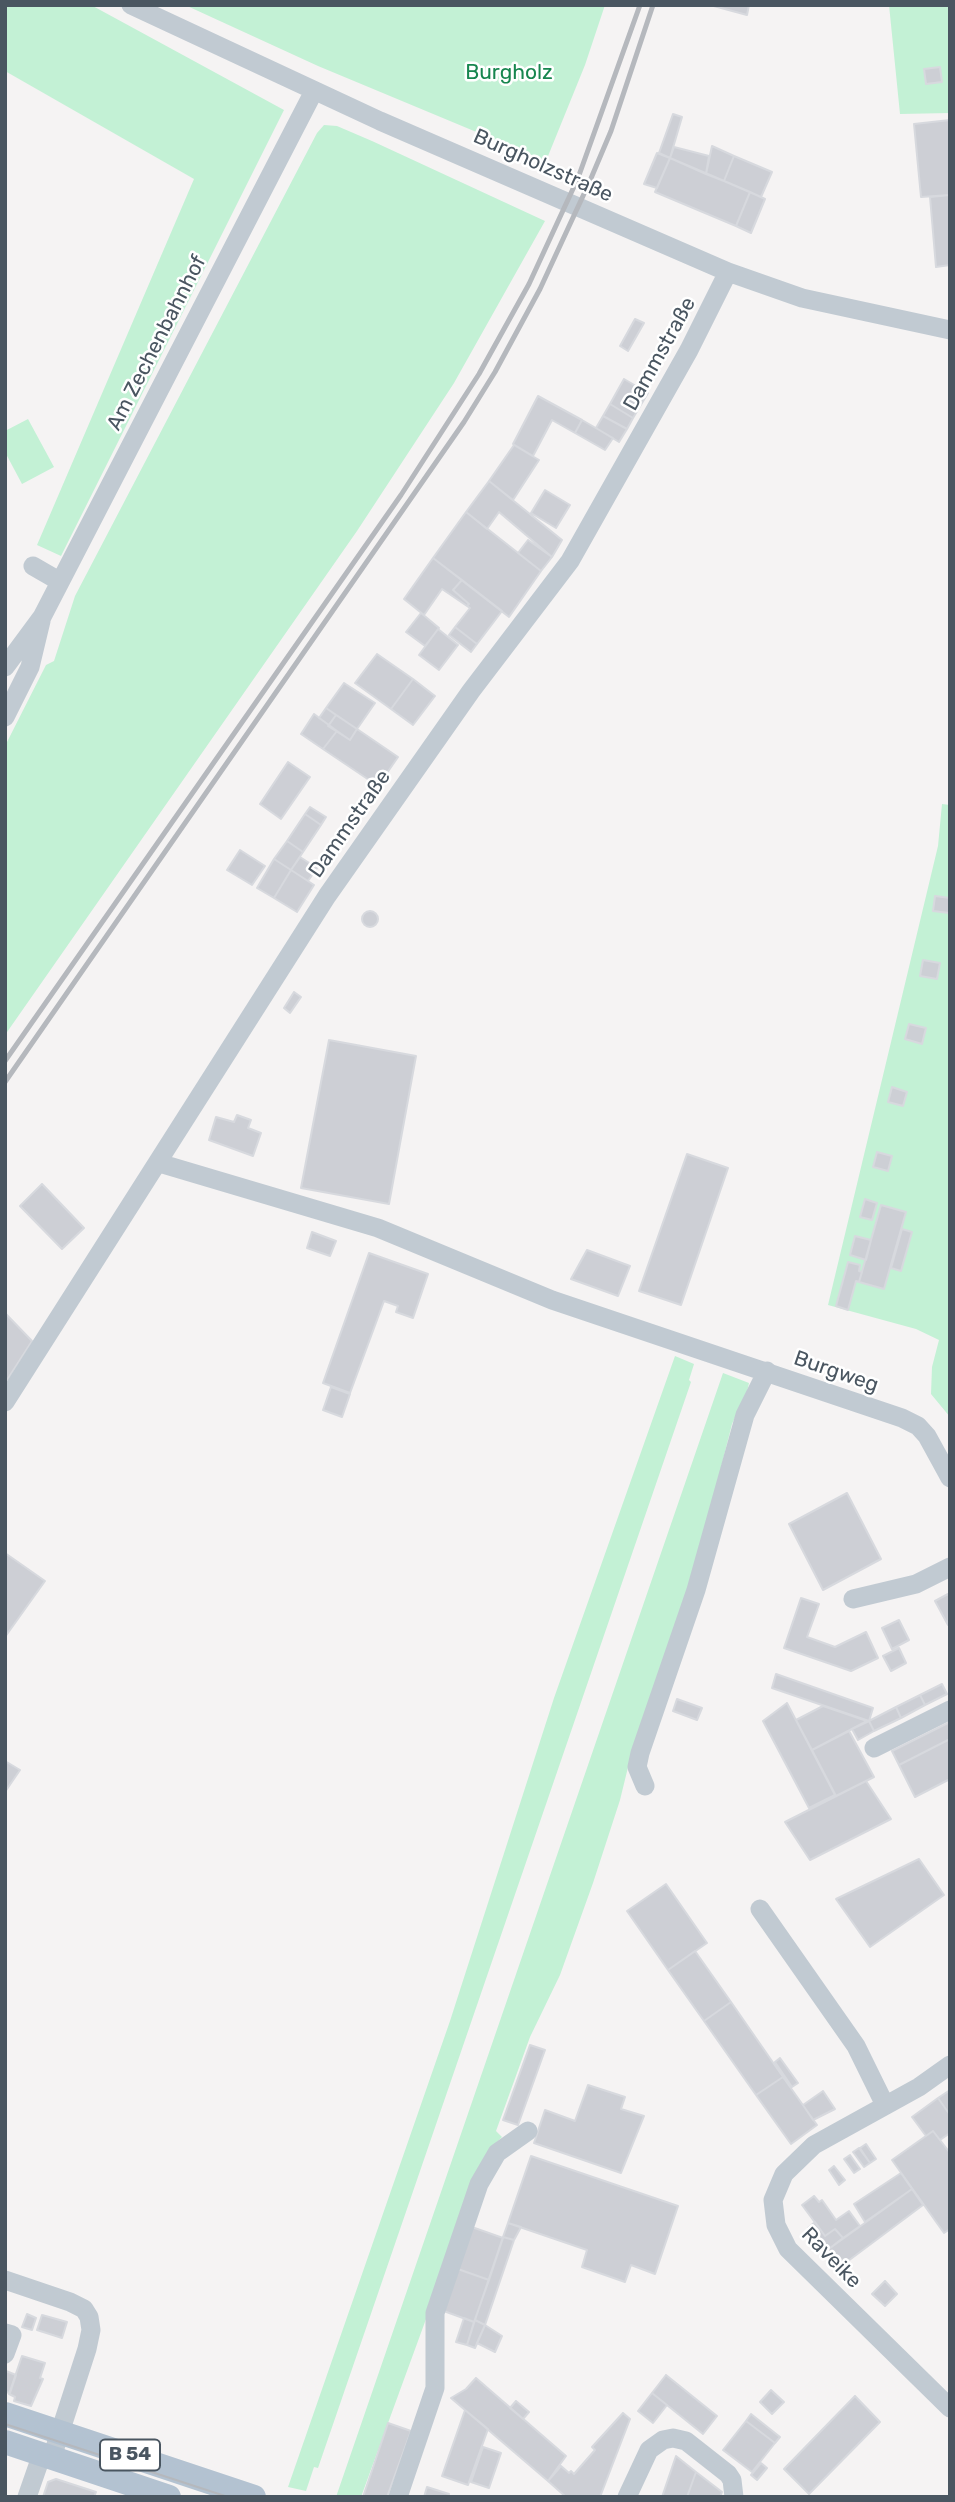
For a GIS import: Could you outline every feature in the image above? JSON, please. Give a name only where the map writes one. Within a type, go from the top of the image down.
[{"type":"main road","name":"B 54","points":[[5,2414],[60,2431],[198,2488],[254,2497]]},
{"type":"main road","name":"B 54","points":[[5,2442],[169,2497]]},
{"type":"street","name":"Burgholzstraße","points":[[131,5],[314,91],[727,272],[802,298],[950,330]]},
{"type":"street","name":"Am Zechenbahnhof","points":[[5,667],[42,617],[314,91]]},
{"type":"street","name":"Dammstraße","points":[[5,1402],[327,896],[471,691],[570,561],[690,349],[727,272]]},
{"type":"street","points":[[33,566],[59,581]]},
{"type":"street","name":"Am Zechenbahnhof","points":[[5,717],[30,667],[42,617]]},
{"type":"street","name":"Burgweg","points":[[159,1163],[377,1228],[552,1300],[767,1371],[918,1426],[950,1478]]},
{"type":"street","points":[[645,1786],[637,1767],[640,1753],[696,1590],[745,1415],[767,1371]]},
{"type":"street","points":[[853,1599],[916,1584],[950,1567]]},
{"type":"street","points":[[874,1748],[950,1710]]},
{"type":"street","points":[[760,1909],[856,2046],[886,2105]]},
{"type":"street","name":"Raveike","points":[[950,2065],[814,2145],[784,2174],[773,2200],[780,2236],[801,2262],[950,2408]]},
{"type":"street","points":[[398,2497],[435,2388],[435,2313],[475,2197],[484,2173],[497,2153],[528,2131]]},
{"type":"street","points":[[5,2280],[84,2309],[89,2317],[91,2330],[60,2431],[27,2497]]},
{"type":"street","points":[[5,2333],[12,2335],[5,2354]]},
{"type":"street","points":[[627,2497],[649,2450],[663,2440],[673,2438],[686,2441],[728,2474],[732,2480],[734,2497]]},
{"type":"green space","points":[[5,5],[91,5],[284,110],[61,556],[37,545],[194,179],[5,71]]},
{"type":"green space","name":"Burgholz","points":[[185,5],[605,5],[585,65],[546,161],[318,66]]},
{"type":"green space","points":[[889,5],[950,5],[950,113],[900,114]]},
{"type":"green space","points":[[324,125],[337,126],[372,141],[545,221],[454,383],[357,531],[5,1035],[5,746],[46,665],[54,661],[75,596],[317,133]]},
{"type":"green space","points":[[28,419],[54,467],[22,484],[5,452],[5,431]]},
{"type":"green space","points":[[942,804],[950,805],[950,1417],[931,1394],[932,1367],[939,1340],[916,1329],[828,1305],[938,846]]},
{"type":"green space","points":[[675,1356],[694,1364],[689,1380],[691,1382],[318,2468],[314,2467],[306,2491],[288,2487],[450,2021],[554,1698]]},
{"type":"green space","points":[[723,1373],[749,1383],[747,1392],[732,1424],[690,1591],[631,1755],[620,1800],[593,1883],[560,1975],[530,2037],[496,2131],[502,2137],[479,2174],[361,2497],[336,2497]]},
{"type":"building","points":[[710,5],[749,5],[747,15]]},
{"type":"building","points":[[940,67],[942,82],[926,84],[924,69]]},
{"type":"building","points":[[673,114],[682,117],[670,158],[659,153]]},
{"type":"building","points":[[950,120],[950,195],[921,197],[914,124]]},
{"type":"building","points":[[712,146],[734,156],[724,181],[706,174]]},
{"type":"building","points":[[674,147],[709,156],[706,174],[670,158]]},
{"type":"building","points":[[657,153],[670,158],[657,188],[644,184]]},
{"type":"building","points":[[734,156],[772,172],[761,197],[724,181]]},
{"type":"building","points":[[670,158],[750,192],[736,226],[655,192]]},
{"type":"building","points":[[750,192],[765,199],[751,233],[736,226]]},
{"type":"building","points":[[950,195],[950,265],[936,267],[930,197]]},
{"type":"building","points":[[635,319],[644,323],[628,351],[620,346]]},
{"type":"building","points":[[624,379],[648,393],[633,418],[610,404]]},
{"type":"building","points":[[538,396],[582,420],[575,433],[552,420],[533,456],[513,444]]},
{"type":"building","points":[[610,404],[633,418],[627,429],[603,416]]},
{"type":"building","points":[[603,416],[627,429],[619,442],[596,428]]},
{"type":"building","points":[[582,420],[613,438],[605,450],[575,433]]},
{"type":"building","points":[[514,445],[539,460],[513,500],[489,481]]},
{"type":"building","points":[[489,481],[562,540],[552,557],[499,512],[487,529],[466,512]]},
{"type":"building","points":[[545,490],[570,505],[556,528],[531,513]]},
{"type":"building","points":[[466,512],[541,571],[509,617],[433,558]]},
{"type":"building","points":[[528,540],[552,557],[541,571],[518,553]]},
{"type":"building","points":[[433,558],[462,580],[453,590],[469,604],[467,606],[442,589],[424,615],[404,599]]},
{"type":"building","points":[[462,580],[502,611],[477,644],[455,627],[470,608],[453,590]]},
{"type":"building","points":[[421,613],[439,628],[425,646],[406,632]]},
{"type":"building","points":[[455,627],[477,644],[471,652],[449,635]]},
{"type":"building","points":[[438,629],[458,645],[439,670],[419,655]]},
{"type":"building","points":[[377,654],[413,679],[391,709],[355,683]]},
{"type":"building","points":[[413,679],[435,696],[413,725],[391,709]]},
{"type":"building","points":[[344,683],[375,703],[357,729],[326,708]]},
{"type":"building","points":[[326,708],[336,715],[329,725],[319,718]]},
{"type":"building","points":[[314,714],[337,731],[323,749],[301,734]]},
{"type":"building","points":[[336,715],[357,729],[350,740],[328,726]]},
{"type":"building","points":[[357,729],[398,757],[378,786],[323,749],[337,731],[350,740]]},
{"type":"building","points":[[288,762],[310,777],[281,819],[260,804]]},
{"type":"building","points":[[310,807],[326,817],[321,825],[305,814]]},
{"type":"building","points":[[305,814],[321,825],[303,852],[287,841]]},
{"type":"building","points":[[287,841],[303,852],[291,870],[274,859]]},
{"type":"building","points":[[240,850],[265,866],[252,885],[227,870]]},
{"type":"building","points":[[300,857],[317,868],[308,881],[291,870]]},
{"type":"building","points":[[274,859],[291,870],[274,898],[257,888]]},
{"type":"building","points":[[291,870],[314,885],[297,912],[274,898]]},
{"type":"building","points":[[935,896],[950,898],[949,913],[933,911]]},
{"type":"building","points":[[367,911],[373,911],[378,919],[376,925],[367,927],[362,922],[362,916]]},
{"type":"building","points":[[923,960],[940,963],[937,979],[920,976]]},
{"type":"building","points":[[294,992],[301,997],[290,1013],[284,1008]]},
{"type":"building","points":[[909,1024],[926,1028],[922,1044],[905,1039]]},
{"type":"building","points":[[329,1040],[416,1056],[389,1204],[301,1188]]},
{"type":"building","points":[[892,1087],[907,1092],[903,1106],[888,1102]]},
{"type":"building","points":[[237,1115],[251,1120],[248,1128],[261,1133],[253,1156],[209,1140],[216,1117],[234,1122]]},
{"type":"building","points":[[877,1152],[892,1156],[888,1171],[873,1167]]},
{"type":"building","points":[[687,1154],[728,1168],[681,1305],[639,1291]]},
{"type":"building","points":[[42,1184],[84,1228],[62,1249],[20,1206]]},
{"type":"building","points":[[865,1199],[877,1203],[872,1220],[860,1217]]},
{"type":"building","points":[[881,1205],[906,1212],[884,1289],[859,1282]]},
{"type":"building","points":[[902,1229],[912,1232],[901,1271],[891,1268]]},
{"type":"building","points":[[312,1232],[336,1241],[330,1256],[307,1248]]},
{"type":"building","points":[[855,1236],[871,1240],[866,1260],[850,1255]]},
{"type":"building","points":[[587,1250],[630,1266],[618,1296],[571,1279]]},
{"type":"building","points":[[369,1253],[428,1274],[413,1318],[396,1312],[398,1306],[384,1301],[350,1393],[323,1383]]},
{"type":"building","points":[[848,1262],[860,1265],[859,1271],[862,1272],[859,1282],[856,1281],[848,1310],[836,1306]]},
{"type":"building","points":[[5,1313],[32,1341],[7,1380],[5,1379]]},
{"type":"building","points":[[331,1387],[350,1394],[342,1417],[323,1410]]},
{"type":"building","points":[[847,1493],[881,1559],[823,1590],[789,1524]]},
{"type":"building","points":[[5,1553],[45,1581],[5,1637]]},
{"type":"building","points":[[948,1594],[950,1598],[948,1625],[935,1601]]},
{"type":"building","points":[[801,1598],[819,1604],[807,1637],[835,1647],[866,1632],[878,1658],[851,1671],[784,1648]]},
{"type":"building","points":[[899,1620],[909,1640],[892,1649],[882,1628]]},
{"type":"building","points":[[899,1648],[906,1663],[891,1671],[883,1656]]},
{"type":"building","points":[[776,1674],[873,1708],[869,1721],[772,1688]]},
{"type":"building","points":[[942,1684],[947,1694],[925,1705],[920,1695]]},
{"type":"building","points":[[920,1695],[925,1705],[901,1718],[896,1707]]},
{"type":"building","points":[[677,1699],[702,1708],[697,1720],[673,1711]]},
{"type":"building","points":[[787,1703],[835,1795],[809,1808],[763,1721]]},
{"type":"building","points":[[823,1706],[867,1721],[812,1750],[796,1720]]},
{"type":"building","points":[[896,1707],[901,1718],[874,1731],[869,1721]]},
{"type":"building","points":[[869,1721],[874,1731],[858,1740],[852,1729]]},
{"type":"building","points":[[950,1722],[950,1739],[899,1765],[892,1751]]},
{"type":"building","points":[[849,1731],[874,1777],[836,1796],[812,1750]]},
{"type":"building","points":[[950,1739],[950,1779],[915,1797],[899,1765]]},
{"type":"building","points":[[5,1761],[20,1770],[5,1792]]},
{"type":"building","points":[[866,1781],[891,1819],[810,1860],[785,1822]]},
{"type":"building","points":[[919,1859],[944,1895],[870,1947],[836,1899]]},
{"type":"building","points":[[666,1884],[707,1943],[668,1970],[627,1911]]},
{"type":"building","points":[[695,1951],[731,2002],[704,2021],[668,1970]]},
{"type":"building","points":[[731,2002],[783,2077],[756,2095],[704,2021]]},
{"type":"building","points":[[530,2045],[545,2050],[518,2125],[503,2120]]},
{"type":"building","points":[[780,2058],[798,2083],[792,2087],[775,2062]]},
{"type":"building","points":[[783,2077],[817,2125],[791,2144],[756,2095]]},
{"type":"building","points":[[588,2085],[625,2097],[621,2109],[644,2116],[621,2173],[534,2143],[545,2110],[575,2121]]},
{"type":"building","points":[[950,2090],[950,2115],[938,2098]]},
{"type":"building","points":[[823,2091],[835,2109],[813,2120],[803,2105]]},
{"type":"building","points":[[938,2098],[950,2115],[950,2133],[940,2140],[933,2131],[926,2136],[912,2117]]},
{"type":"building","points":[[933,2131],[950,2153],[950,2229],[944,2233],[892,2160]]},
{"type":"building","points":[[866,2144],[876,2159],[870,2163],[860,2148]]},
{"type":"building","points":[[859,2148],[870,2163],[864,2167],[853,2152]]},
{"type":"building","points":[[850,2155],[860,2169],[854,2173],[844,2159]]},
{"type":"building","points":[[531,2156],[678,2206],[655,2274],[631,2265],[625,2282],[582,2267],[587,2250],[508,2223]]},
{"type":"building","points":[[834,2166],[845,2180],[839,2185],[829,2170]]},
{"type":"building","points":[[901,2173],[912,2189],[865,2222],[854,2204]]},
{"type":"building","points":[[912,2189],[923,2205],[840,2267],[826,2251]]},
{"type":"building","points":[[814,2196],[819,2202],[822,2200],[836,2220],[849,2211],[860,2226],[843,2238],[835,2229],[825,2236],[802,2205]]},
{"type":"building","points":[[815,2222],[825,2236],[835,2229],[843,2238],[826,2251],[808,2228]]},
{"type":"building","points":[[508,2223],[521,2227],[514,2240],[503,2237]]},
{"type":"building","points":[[469,2226],[503,2238],[489,2280],[455,2268]]},
{"type":"building","points":[[503,2237],[514,2240],[485,2325],[475,2320]]},
{"type":"building","points":[[455,2268],[489,2280],[474,2322],[441,2310]]},
{"type":"building","points":[[885,2281],[897,2294],[885,2306],[872,2294]]},
{"type":"building","points":[[27,2314],[36,2318],[32,2330],[22,2327]]},
{"type":"building","points":[[42,2315],[67,2322],[62,2338],[37,2330]]},
{"type":"building","points":[[464,2318],[474,2322],[467,2345],[456,2342]]},
{"type":"building","points":[[475,2320],[485,2325],[475,2348],[467,2345]]},
{"type":"building","points":[[485,2325],[502,2336],[495,2352],[477,2343]]},
{"type":"building","points":[[22,2356],[45,2363],[40,2378],[43,2379],[31,2406],[14,2401],[15,2397],[9,2394]]},
{"type":"building","points":[[6,2371],[16,2375],[10,2393],[5,2392]]},
{"type":"building","points":[[666,2375],[717,2416],[703,2434],[652,2393]]},
{"type":"building","points":[[476,2378],[566,2456],[548,2481],[451,2398],[466,2389]]},
{"type":"building","points":[[771,2390],[784,2402],[772,2414],[760,2402]]},
{"type":"building","points":[[652,2393],[667,2405],[653,2423],[638,2411]]},
{"type":"building","points":[[855,2396],[880,2422],[809,2494],[784,2469]]},
{"type":"building","points":[[516,2401],[529,2412],[523,2419],[510,2408]]},
{"type":"building","points":[[465,2410],[488,2429],[468,2485],[442,2476]]},
{"type":"building","points":[[623,2413],[630,2419],[600,2497],[566,2497],[548,2481],[561,2466],[574,2474],[595,2450],[592,2447]]},
{"type":"building","points":[[751,2414],[780,2437],[775,2443],[746,2421]]},
{"type":"building","points":[[746,2421],[775,2443],[752,2472],[723,2450]]},
{"type":"building","points":[[388,2423],[411,2431],[387,2497],[363,2497]]},
{"type":"building","points":[[483,2447],[501,2453],[489,2488],[471,2482]]},
{"type":"building","points":[[676,2456],[696,2472],[687,2497],[662,2497]]},
{"type":"building","points":[[761,2463],[767,2468],[757,2480],[751,2475]]},
{"type":"building","points":[[696,2472],[722,2492],[720,2497],[687,2497]]},
{"type":"building","points":[[56,2479],[96,2492],[94,2497],[43,2497],[48,2482]]},
{"type":"building","points":[[427,2487],[449,2494],[448,2497],[424,2497]]},
{"type":"tram line","points":[[5,2424],[228,2497]]},
{"type":"railway","points":[[5,1061],[401,495],[479,374],[529,284],[578,178],[640,5]]},
{"type":"railway","points":[[5,1082],[464,422],[495,372],[540,289],[589,183],[611,131],[653,5]]}]
